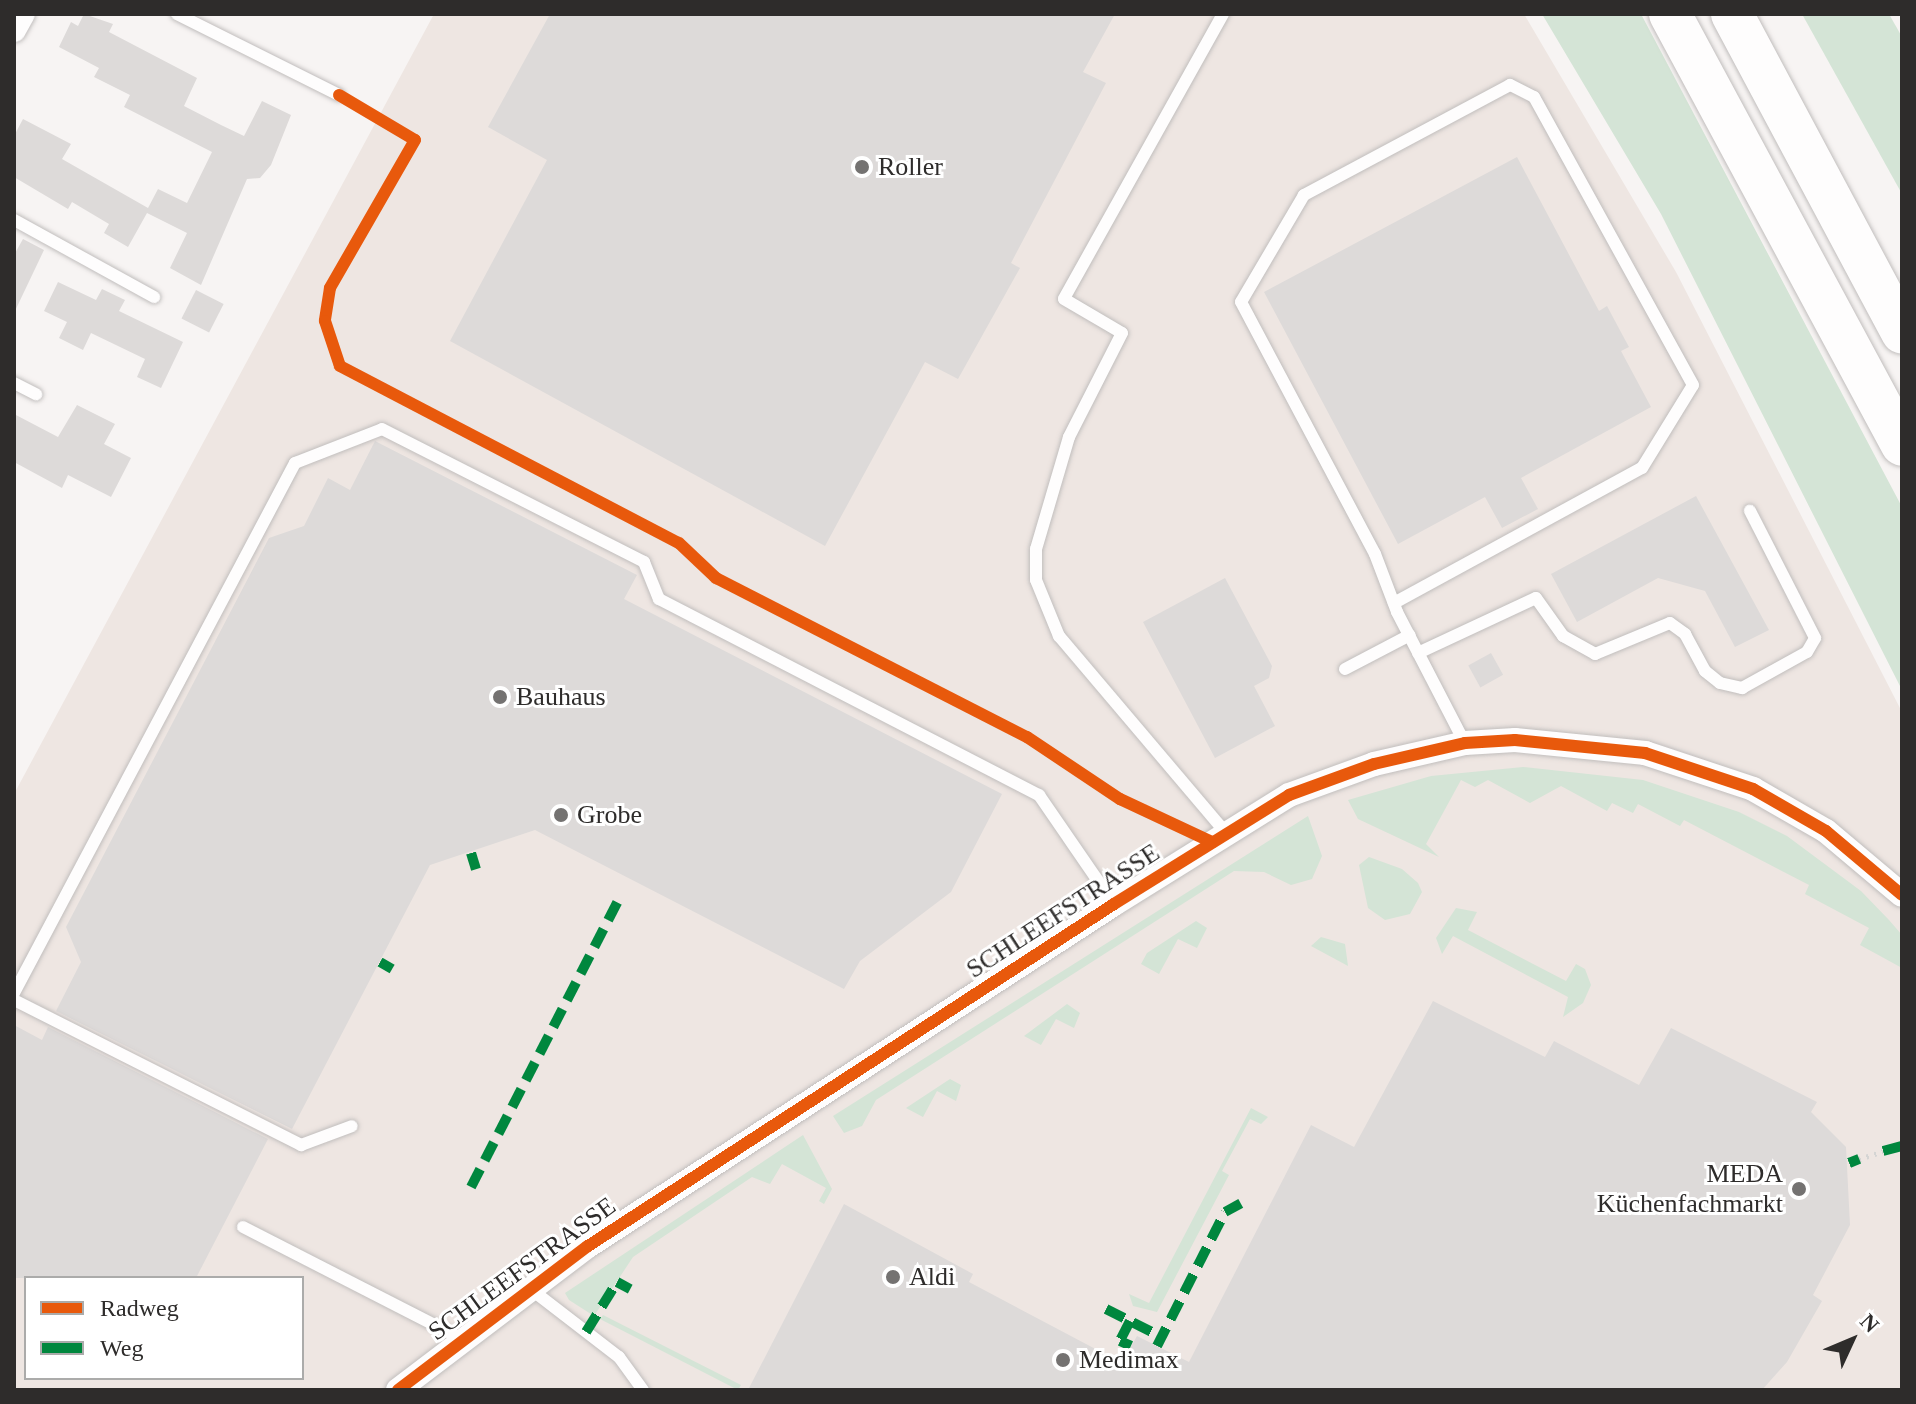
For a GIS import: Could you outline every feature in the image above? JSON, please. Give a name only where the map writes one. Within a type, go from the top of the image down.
[{"type":"highway","points":[[1670,14],[1902,445]]},
{"type":"highway","points":[[1732,14],[1902,333]]},
{"type":"street","points":[[14,30],[23,14]]},
{"type":"street","name":"SCHLEEFSTRASSE","points":[[398,1390],[528,1287],[1114,904],[1226,833],[1322,781],[1465,743],[1607,746],[1705,771],[1753,789],[1826,831],[1902,895]]},
{"type":"lane","points":[[177,14],[339,95]]},
{"type":"lane","points":[[1223,14],[1064,299],[1122,333],[1069,437],[1036,549],[1036,580],[1059,636],[1226,833]]},
{"type":"lane","points":[[1394,603],[1642,468],[1693,385],[1534,97],[1510,85],[1304,195],[1241,302],[1375,554],[1394,603],[1465,743]]},
{"type":"lane","points":[[14,220],[154,297]]},
{"type":"lane","points":[[14,383],[36,394]]},
{"type":"lane","points":[[14,993],[295,463],[382,429],[644,562],[659,599],[1039,795],[1114,904]]},
{"type":"lane","points":[[1418,653],[1536,598],[1563,636],[1595,654],[1670,623],[1685,634],[1705,671],[1720,683],[1742,688],[1807,652],[1815,638],[1750,511]]},
{"type":"lane","points":[[1345,669],[1410,635]]},
{"type":"lane","points":[[14,1000],[301,1145],[352,1126]]},
{"type":"lane","points":[[243,1227],[460,1338]]},
{"type":"lane","points":[[528,1287],[619,1357],[643,1390]]},
{"type":"path","points":[[1859,1159],[1883,1151]]},
{"type":"shaded area","points":[[434,14],[1524,14],[1676,272],[1902,712],[1902,1390],[14,1390],[14,794]]},
{"type":"green space","points":[[1542,14],[1641,14],[1902,507],[1902,690],[1661,214]]},
{"type":"green space","points":[[1802,14],[1889,14],[1902,37],[1902,194]]},
{"type":"green space","points":[[1523,767],[1643,780],[1739,812],[1787,836],[1861,891],[1889,920],[1902,935],[1902,968],[1860,945],[1869,928],[1805,894],[1809,885],[1684,820],[1680,826],[1638,804],[1633,813],[1612,803],[1607,811],[1561,786],[1530,803],[1488,780],[1475,787],[1461,780],[1426,844],[1439,857],[1358,819],[1348,800],[1431,776]]},
{"type":"green space","points":[[1308,816],[1322,856],[1312,879],[1291,885],[1264,872],[1234,871],[876,1100],[862,1126],[844,1133],[833,1116]]},
{"type":"green space","points":[[1369,857],[1402,869],[1418,883],[1422,892],[1410,914],[1385,920],[1368,908],[1359,865]]},
{"type":"green space","points":[[1456,908],[1477,912],[1468,930],[1566,981],[1576,964],[1585,969],[1591,985],[1583,1003],[1563,1017],[1568,997],[1453,936],[1442,954],[1436,938]]},
{"type":"green space","points":[[1196,921],[1207,928],[1197,948],[1178,939],[1159,974],[1141,964],[1147,953]]},
{"type":"green space","points":[[1321,937],[1345,944],[1348,966],[1311,946]]},
{"type":"green space","points":[[1067,1004],[1080,1013],[1074,1028],[1056,1019],[1041,1045],[1024,1036]]},
{"type":"green space","points":[[950,1079],[961,1085],[956,1101],[937,1091],[923,1117],[906,1108]]},
{"type":"green space","points":[[1251,1108],[1268,1117],[1261,1124],[1250,1119],[1222,1171],[1229,1175],[1157,1312],[1133,1306],[1129,1294],[1149,1303]]},
{"type":"green space","points":[[803,1135],[832,1189],[824,1204],[819,1201],[826,1188],[782,1164],[770,1184],[752,1177],[633,1257],[594,1316],[569,1300],[565,1293]]},
{"type":"green space","points":[[603,1315],[741,1385],[738,1390],[600,1319]]},
{"type":"building","points":[[84,14],[113,24],[109,32],[197,78],[184,106],[221,125],[244,136],[262,101],[291,115],[271,165],[260,178],[247,179],[201,285],[170,268],[187,233],[147,213],[128,247],[104,233],[109,224],[72,202],[68,209],[14,177],[14,136],[23,119],[71,144],[62,159],[148,208],[158,189],[187,203],[212,152],[124,107],[130,95],[94,77],[99,68],[59,47],[71,22],[78,26]]},
{"type":"building","points":[[550,14],[1115,14],[1083,72],[1106,83],[1011,263],[1020,268],[958,379],[925,362],[825,546],[450,341],[547,160],[488,127]]},
{"type":"building","points":[[1517,157],[1599,311],[1607,306],[1629,347],[1621,351],[1651,407],[1521,478],[1538,509],[1502,528],[1485,497],[1398,544],[1264,292]]},
{"type":"building","points":[[23,239],[44,250],[14,313],[14,255]]},
{"type":"building","points":[[58,282],[96,300],[102,289],[125,300],[119,311],[183,342],[161,388],[137,377],[145,359],[91,333],[83,350],[59,338],[67,322],[44,311]]},
{"type":"building","points":[[196,290],[224,304],[209,333],[181,319]]},
{"type":"building","points":[[77,405],[115,424],[104,444],[131,458],[111,497],[68,475],[62,488],[14,462],[14,414],[58,437]]},
{"type":"building","name":"Bauhaus","points":[[375,441],[637,575],[624,599],[1002,794],[951,892],[860,961],[844,989],[535,830],[430,865],[292,1129],[56,1011],[81,962],[66,927],[269,538],[304,526],[328,478],[350,490]]},
{"type":"building","points":[[1696,496],[1769,630],[1735,647],[1705,591],[1658,578],[1577,622],[1551,574]]},
{"type":"building","points":[[1225,578],[1272,666],[1269,678],[1254,686],[1275,726],[1215,758],[1143,622]]},
{"type":"building","points":[[1491,653],[1503,675],[1480,687],[1468,666]]},
{"type":"building","points":[[1433,1001],[1545,1057],[1554,1041],[1639,1085],[1671,1028],[1817,1102],[1811,1112],[1846,1147],[1850,1225],[1813,1295],[1822,1301],[1787,1362],[1762,1390],[748,1390],[844,1204],[973,1274],[969,1282],[1122,1363],[1137,1336],[1189,1362],[1311,1125],[1354,1147]]},
{"type":"building","points":[[14,1025],[42,1040],[48,1027],[268,1139],[197,1276],[14,1278]]},
{"type":"marked path","points":[[471,853],[476,869]]},
{"type":"marked path","points":[[471,1187],[619,899]]},
{"type":"marked path","points":[[380,962],[392,969]]},
{"type":"marked path","points":[[1883,1151],[1902,1146]]},
{"type":"marked path","points":[[1849,1163],[1859,1159]]},
{"type":"marked path","points":[[1157,1346],[1225,1212],[1241,1203]]},
{"type":"marked path","points":[[586,1332],[617,1282],[630,1289]]},
{"type":"marked path","points":[[1106,1309],[1162,1337]]},
{"type":"marked path","points":[[1130,1321],[1120,1341],[1131,1346]]},
{"type":"cycle path","points":[[339,95],[415,140],[330,288],[325,321],[340,366],[679,543],[716,578],[1027,737],[1120,799],[1212,842]]},
{"type":"cycle path","points":[[398,1390],[588,1246],[1114,904],[1289,795],[1374,764],[1465,743],[1515,740],[1645,753],[1753,789],[1826,831],[1902,895]]},
{"type":"place","name":"Roller","points":[[862,167]]},
{"type":"place","name":"Bauhaus","points":[[500,697]]},
{"type":"place","name":"Grobe","points":[[561,815]]},
{"type":"place","name":"MEDA Küchenfachmarkt","points":[[1799,1189]]},
{"type":"place","name":"Aldi","points":[[893,1277]]},
{"type":"place","name":"Medimax","points":[[1063,1360]]}]
